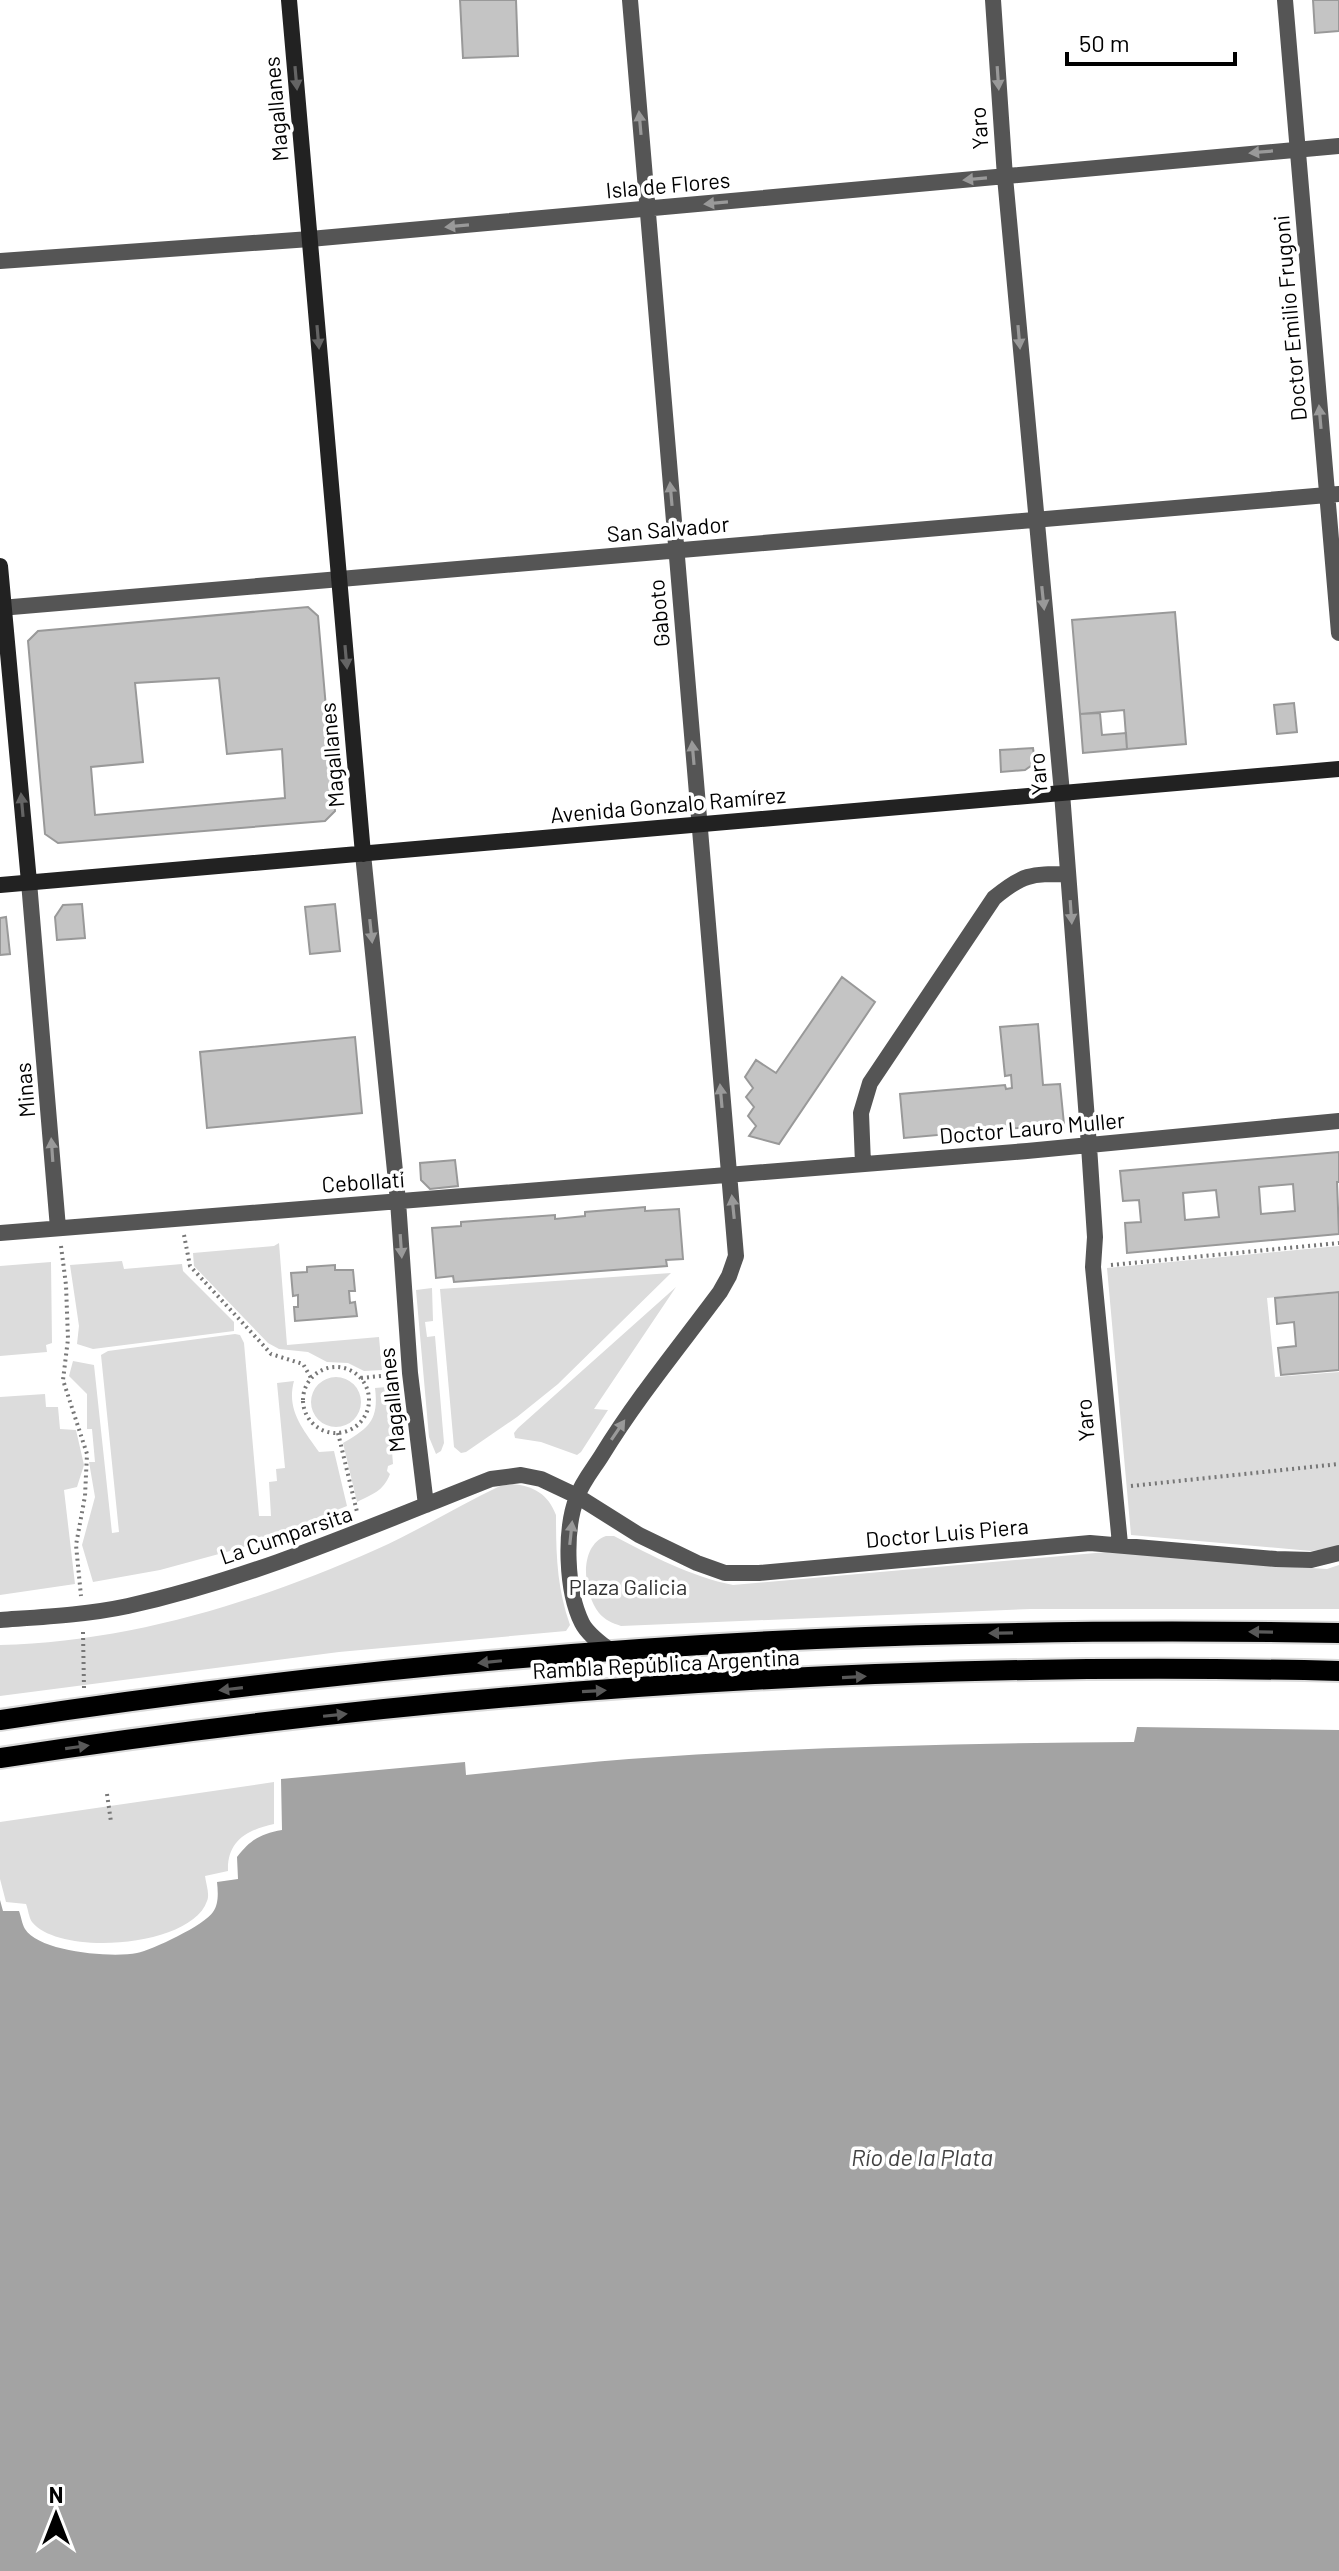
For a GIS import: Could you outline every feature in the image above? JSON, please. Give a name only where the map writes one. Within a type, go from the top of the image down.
[{"type":"main road","name":"Rambla República Argentina","points":[[0,1720],[302,1681],[612,1652],[965,1634],[1339,1633]]},
{"type":"main road","name":"Rambla República Argentina","points":[[0,1758],[291,1720],[534,1695],[959,1672],[1339,1671]]},
{"type":"street","name":"Magallanes","points":[[289,0],[363,854],[398,1201],[410,1373],[426,1505]]},
{"type":"street","name":"Gaboto","points":[[577,1496],[618,1429],[729,1276],[736,1256],[630,0]]},
{"type":"street","name":"Yaro","points":[[993,0],[1005,177],[1062,793],[1095,1237],[1093,1267],[1120,1544]]},
{"type":"street","name":"Doctor Emilio Frugoni","points":[[1285,0],[1333,495],[1339,633]]},
{"type":"street","name":"Isla de Flores","points":[[0,261],[310,239],[1339,146]]},
{"type":"street","name":"San Salvador","points":[[2,608],[1333,495]]},
{"type":"street","name":"Minas","points":[[0,566],[58,1228]]},
{"type":"street","name":"Avenida Gonzalo Ramírez","points":[[0,885],[1339,769]]},
{"type":"street","points":[[863,1164],[861,1113],[870,1083],[994,898],[1015,880],[1040,874],[1068,874]]},
{"type":"street","name":"Doctor Lauro Muller","points":[[728,1174],[1089,1146],[1339,1121]]},
{"type":"street","name":"Cebollatí","points":[[0,1233],[728,1174]]},
{"type":"street","name":"La Cumparsita","points":[[0,1620],[125,1607],[186,1592],[273,1565],[491,1479],[521,1475],[541,1479],[577,1496]]},
{"type":"street","points":[[577,1496],[569,1566],[573,1590],[582,1624],[612,1652]]},
{"type":"street","name":"Doctor Luis Piera","points":[[577,1496],[639,1535],[725,1573],[759,1573],[1090,1543],[1276,1559],[1311,1560],[1339,1553]]},
{"type":"path","points":[[181,1217],[190,1266],[271,1354],[303,1364],[311,1378]]},
{"type":"path","points":[[58,1228],[66,1285],[68,1339],[63,1380],[87,1454],[85,1496],[76,1545],[85,1707]]},
{"type":"path","points":[[1093,1267],[1339,1243]]},
{"type":"path","points":[[342,1367],[361,1378],[367,1387],[368,1408],[357,1425],[338,1433],[317,1426],[304,1409],[305,1388],[311,1378],[320,1371],[342,1367]]},
{"type":"path","points":[[361,1378],[410,1373]]},
{"type":"path","points":[[338,1433],[353,1503],[364,1531]]},
{"type":"path","points":[[1114,1488],[1339,1464]]},
{"type":"path","points":[[107,1794],[111,1822]]},
{"type":"green space","points":[[279,1243],[287,1345],[379,1337],[382,1370],[364,1371],[348,1363],[327,1362],[308,1352],[279,1349],[268,1343],[194,1266],[193,1253],[274,1246]]},
{"type":"green space","points":[[1339,1246],[1339,1291],[1267,1298],[1275,1377],[1339,1372],[1339,1547],[1311,1551],[1131,1535],[1107,1268]]},
{"type":"green space","points":[[122,1261],[124,1269],[182,1264],[183,1271],[234,1322],[234,1331],[93,1349],[77,1344],[79,1326],[70,1265]]},
{"type":"green space","points":[[51,1262],[52,1343],[46,1345],[47,1352],[0,1356],[0,1266]]},
{"type":"green space","points":[[671,1273],[558,1384],[517,1417],[466,1452],[461,1453],[454,1447],[440,1289]]},
{"type":"green space","points":[[676,1287],[594,1409],[608,1410],[581,1452],[577,1455],[541,1442],[515,1438],[518,1428]]},
{"type":"green space","points":[[432,1288],[433,1321],[425,1322],[427,1337],[435,1336],[444,1443],[436,1454],[429,1437],[416,1290]]},
{"type":"green space","points":[[240,1335],[244,1343],[259,1516],[271,1516],[269,1482],[277,1481],[276,1469],[285,1468],[277,1383],[294,1381],[294,1410],[319,1452],[334,1451],[347,1506],[241,1548],[160,1570],[93,1582],[82,1545],[95,1497],[89,1462],[95,1462],[92,1429],[87,1429],[87,1394],[69,1376],[73,1361],[94,1365],[112,1533],[119,1532],[101,1355],[108,1351]]},
{"type":"green space","points":[[336,1377],[354,1384],[361,1402],[354,1420],[336,1427],[318,1420],[311,1402],[318,1384]]},
{"type":"green space","points":[[387,1387],[393,1464],[388,1466],[390,1474],[380,1489],[357,1502],[343,1443],[360,1433],[370,1422],[375,1408],[375,1388]]},
{"type":"green space","points":[[45,1394],[46,1407],[58,1407],[60,1429],[76,1430],[84,1465],[77,1487],[64,1490],[75,1584],[0,1595],[0,1397]]},
{"type":"green space","points":[[512,1484],[539,1492],[556,1515],[558,1571],[570,1625],[566,1631],[339,1652],[0,1696],[0,1645],[96,1636],[192,1616],[239,1602],[375,1550],[500,1486]]},
{"type":"green space","name":"Plaza Galicia","points":[[606,1536],[614,1536],[687,1571],[733,1585],[1107,1552],[1327,1569],[1339,1565],[1339,1609],[1030,1609],[621,1626],[599,1613],[589,1594],[587,1582],[587,1559],[591,1549]]},
{"type":"green space","points":[[274,1782],[274,1824],[240,1838],[231,1852],[228,1871],[205,1876],[207,1901],[196,1917],[177,1929],[124,1942],[69,1940],[47,1933],[32,1922],[26,1904],[6,1902],[0,1879],[0,1822]]},
{"type":"water","name":"Río de la Plata","points":[[1137,1727],[1339,1730],[1339,2571],[0,2571],[0,1900],[3,1911],[19,1911],[25,1929],[33,1937],[60,1948],[111,1955],[137,1953],[154,1947],[208,1917],[216,1905],[217,1882],[238,1879],[237,1857],[242,1851],[256,1839],[282,1830],[281,1779],[465,1762],[466,1775],[755,1751],[1134,1742]]},
{"type":"building","points":[[460,0],[516,0],[518,56],[463,58]]},
{"type":"building","points":[[1313,0],[1339,0],[1339,31],[1315,33]]},
{"type":"building","points":[[308,607],[318,616],[335,811],[325,821],[58,843],[45,834],[28,641],[38,631]],"holes":[[[219,678],[227,754],[282,749],[285,798],[95,815],[91,767],[143,762],[135,683]]]},
{"type":"building","points":[[1175,612],[1186,744],[1127,749],[1124,710],[1080,714],[1072,620]]},
{"type":"building","points":[[1294,703],[1297,732],[1277,734],[1274,705]]},
{"type":"building","points":[[1100,713],[1102,735],[1126,733],[1127,749],[1083,753],[1080,714]]},
{"type":"building","points":[[1033,748],[1035,763],[1025,770],[1001,772],[1000,750]]},
{"type":"building","points":[[82,904],[85,938],[57,940],[55,917],[63,905]]},
{"type":"building","points":[[335,904],[340,951],[310,954],[305,907]]},
{"type":"building","points":[[6,917],[10,954],[0,955],[0,918]]},
{"type":"building","points":[[842,977],[875,1002],[779,1144],[749,1136],[756,1126],[748,1116],[754,1107],[746,1097],[753,1088],[745,1077],[756,1060],[776,1073]]},
{"type":"building","points":[[1038,1024],[1043,1085],[1060,1084],[1064,1124],[904,1138],[900,1094],[1005,1085],[1006,1089],[1012,1088],[1011,1075],[1005,1076],[1000,1027]]},
{"type":"building","points":[[355,1037],[362,1113],[207,1128],[200,1052]]},
{"type":"building","points":[[1339,1152],[1339,1234],[1127,1253],[1125,1223],[1141,1222],[1139,1200],[1123,1201],[1120,1171]],"holes":[[[1293,1184],[1295,1211],[1261,1214],[1259,1187]],[[1216,1190],[1219,1217],[1185,1220],[1183,1193]]]},
{"type":"building","points":[[455,1160],[458,1186],[430,1189],[421,1180],[420,1163]]},
{"type":"building","points":[[645,1207],[645,1211],[679,1209],[683,1259],[666,1260],[667,1266],[454,1282],[453,1276],[436,1278],[432,1228],[461,1226],[461,1222],[555,1215],[555,1219],[585,1216],[585,1212]]},
{"type":"building","points":[[335,1265],[335,1270],[353,1270],[355,1291],[349,1291],[350,1303],[355,1302],[357,1316],[295,1321],[294,1307],[298,1307],[298,1295],[293,1296],[291,1273],[307,1272],[307,1267]]},
{"type":"building","points":[[1339,1292],[1339,1370],[1281,1375],[1278,1348],[1296,1346],[1294,1322],[1277,1324],[1275,1298]]}]
